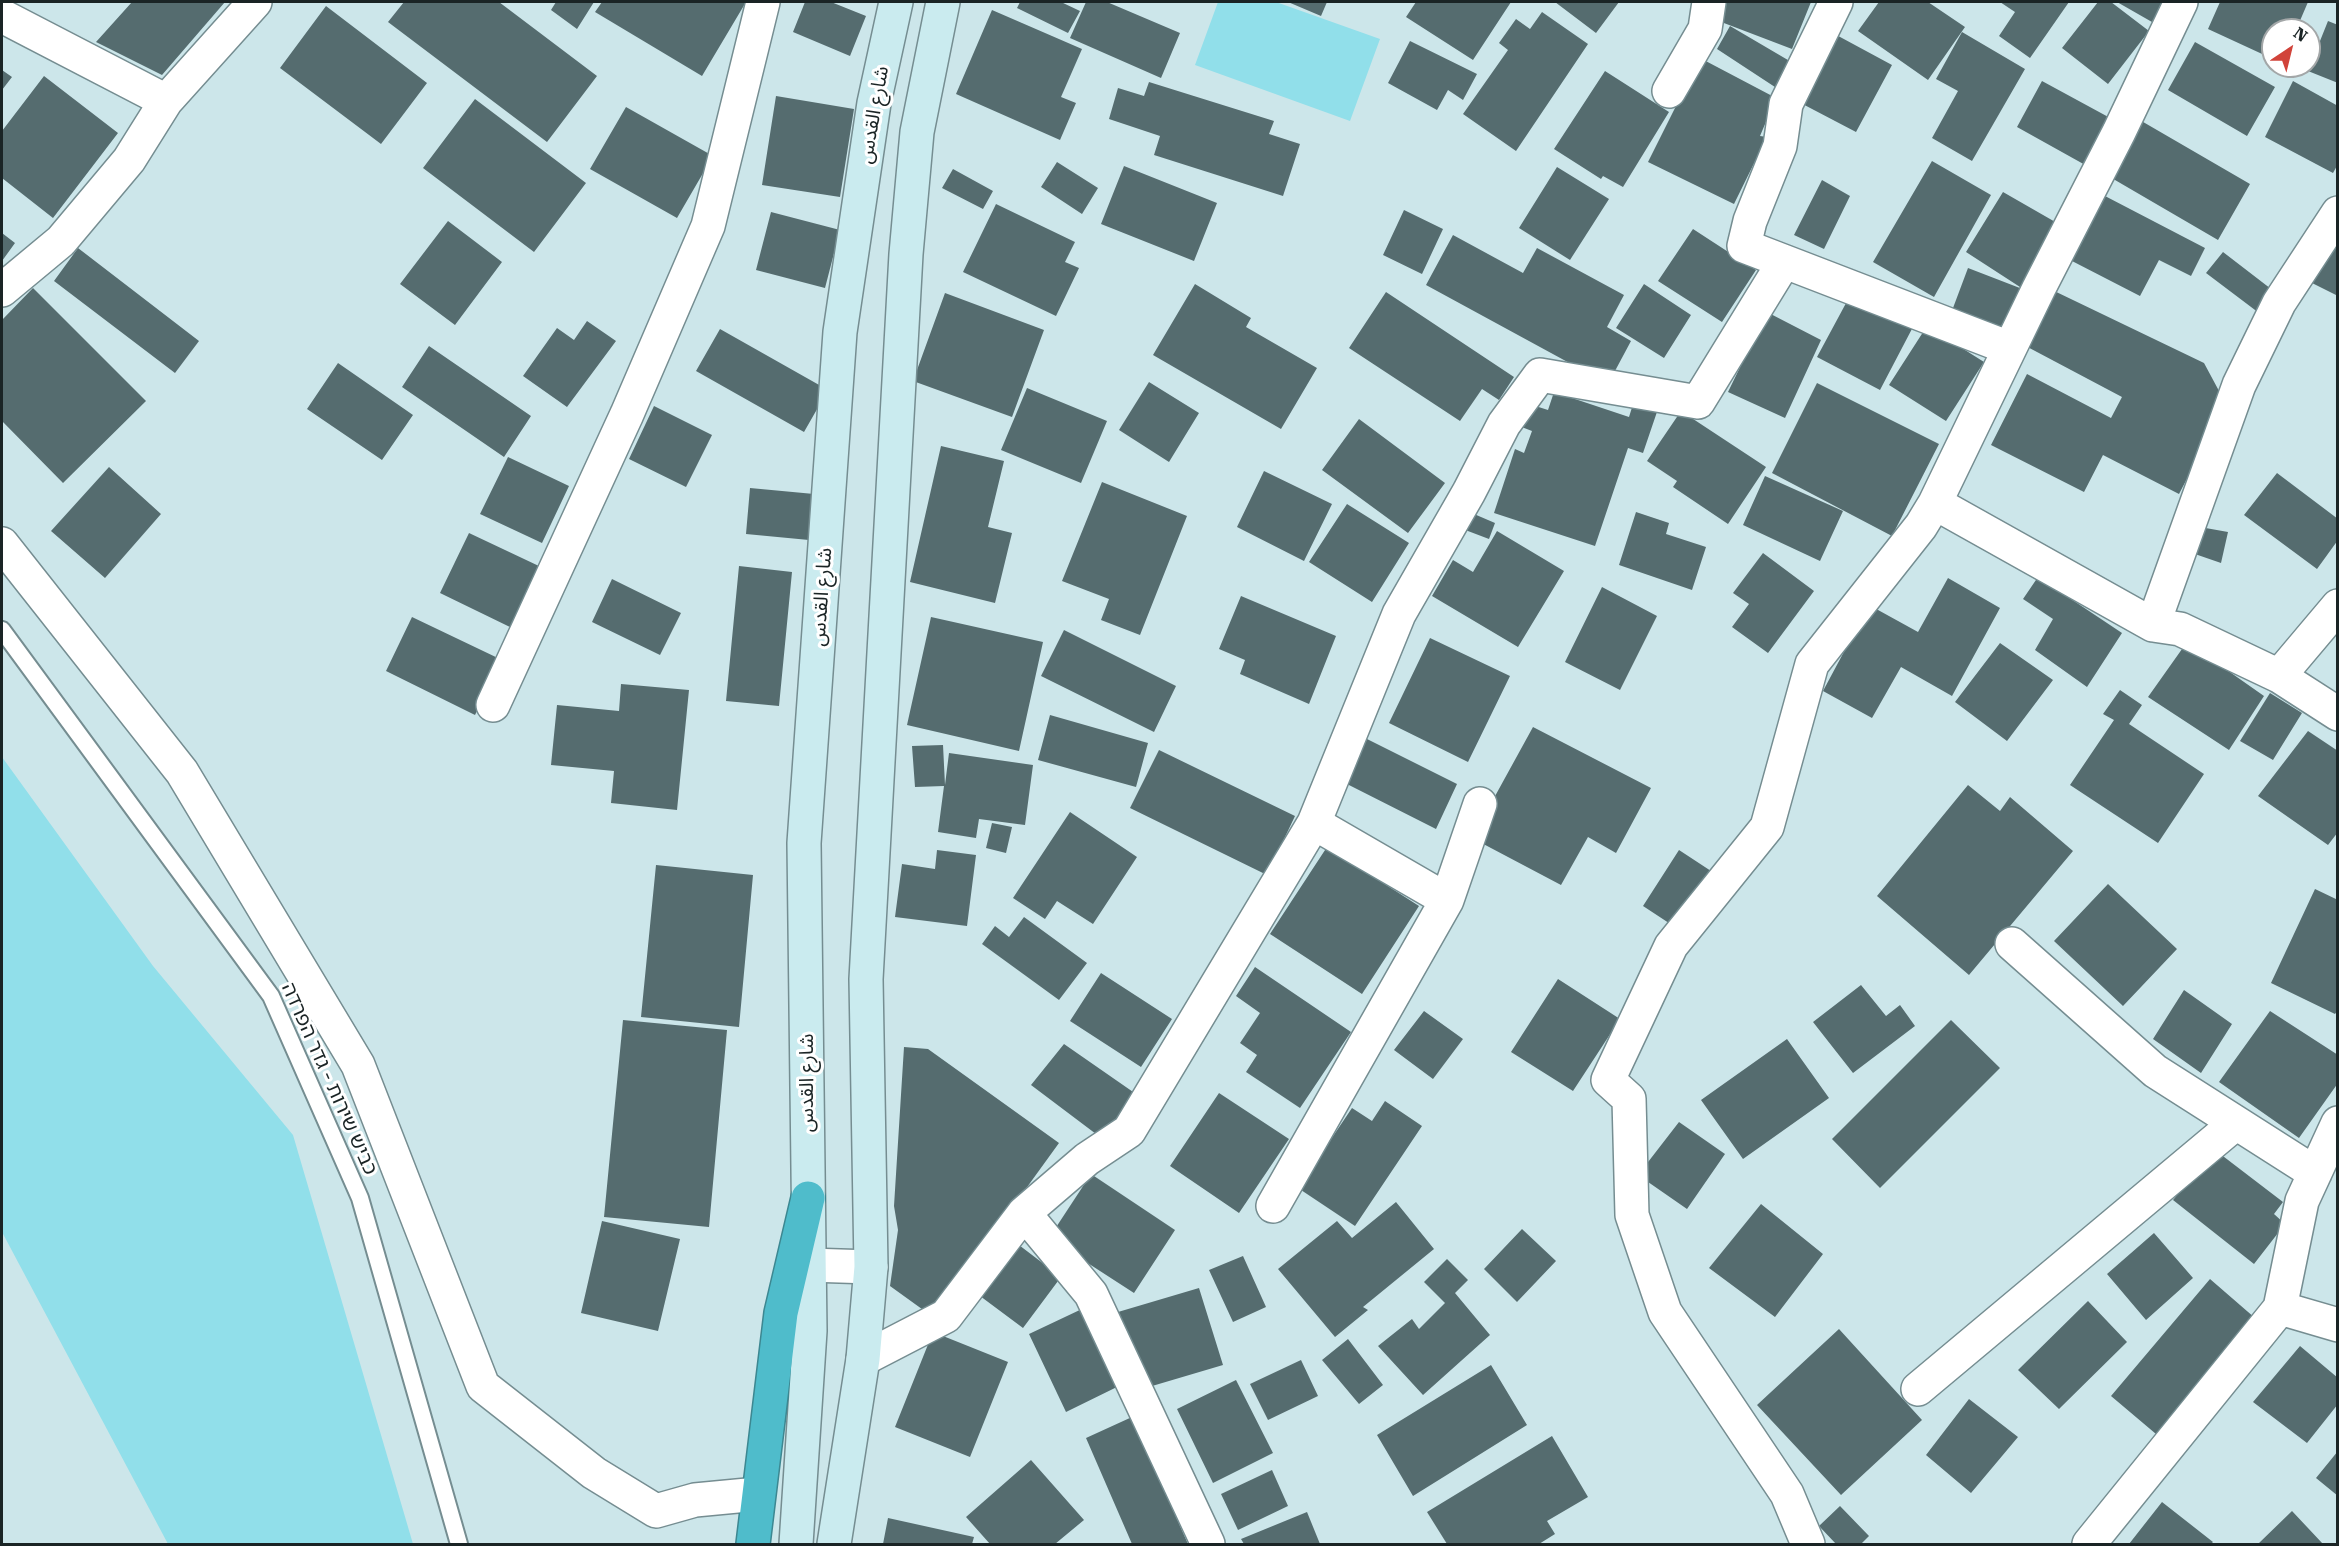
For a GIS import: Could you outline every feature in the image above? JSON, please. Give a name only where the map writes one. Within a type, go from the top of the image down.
[{"type":"highway","points":[[751,1545],[781,1314],[807,1198]]},
{"type":"main road","name":"شارع القدس","points":[[796,1545],[810,1331],[804,843],[840,332],[874,103],[896,2]]},
{"type":"main road","points":[[834,1545],[863,1359],[872,1267],[866,979],[906,254],[916,132],[943,2]]},
{"type":"street","points":[[2,290],[61,241],[129,160],[166,101],[255,2]]},
{"type":"street","points":[[493,705],[627,414],[708,226],[763,2]]},
{"type":"street","points":[[1669,91],[1705,29],[1709,2]]},
{"type":"street","points":[[1836,2],[1786,104],[1780,146],[1749,221],[1744,246],[2009,348]]},
{"type":"street","points":[[1808,1545],[1787,1494],[1665,1312],[1632,1215],[1629,1099],[1608,1080],[1671,946],[1767,827],[1812,664],[1921,526],[1935,503],[2009,348],[2119,132],[2181,2]]},
{"type":"street","points":[[2,16],[166,101]]},
{"type":"street","points":[[2153,626],[2239,385],[2279,303],[2337,213]]},
{"type":"street","points":[[863,1359],[946,1316],[1024,1213],[1087,1159],[1130,1131],[1314,823],[1399,614],[1463,503],[1504,424],[1540,375],[1698,402],[1784,262]]},
{"type":"street","points":[[1935,503],[2153,626],[2180,629],[2279,676],[2337,714]]},
{"type":"street","points":[[2,544],[182,772],[358,1065],[483,1386],[594,1473],[656,1510],[695,1500],[757,1502]]},
{"type":"street","points":[[2279,676],[2337,606]]},
{"type":"street","points":[[1273,1206],[1447,900],[1480,804]]},
{"type":"street","points":[[1314,823],[1447,900]]},
{"type":"street","points":[[2012,944],[2155,1071],[2315,1173]]},
{"type":"street","points":[[1918,1389],[2236,1123]]},
{"type":"street","points":[[2090,1545],[2280,1308],[2302,1202],[2337,1123]]},
{"type":"street","points":[[1024,1213],[1091,1294],[1209,1545]]},
{"type":"street","points":[[808,1265],[872,1267]]},
{"type":"street","points":[[2280,1308],[2337,1325]]},
{"type":"lane","name":"כביש שירות - גדר הפרדה","points":[[2,630],[271,996],[360,1198],[459,1545]]},
{"type":"shaded area","points":[[1218,2],[1276,2],[1380,39],[1350,121],[1195,65]]},
{"type":"shaded area","points":[[2,757],[153,966],[293,1135],[413,1544],[168,1544],[2,1232]]},
{"type":"building","points":[[132,2],[225,2],[162,75],[96,42]]},
{"type":"building","points":[[404,2],[499,2],[597,76],[547,142],[388,22]]},
{"type":"building","points":[[556,2],[594,2],[577,29],[551,10]]},
{"type":"building","points":[[602,2],[746,2],[702,76],[595,12]]},
{"type":"building","points":[[805,2],[831,2],[866,16],[850,56],[793,32]]},
{"type":"building","points":[[1020,2],[1061,2],[1080,11],[1068,33],[1017,8]]},
{"type":"building","points":[[1086,2],[1107,2],[1180,33],[1161,78],[1070,38]]},
{"type":"building","points":[[1288,2],[1327,2],[1321,16]]},
{"type":"building","points":[[1416,2],[1511,2],[1473,60],[1406,17]]},
{"type":"building","points":[[1555,2],[1619,2],[1596,33]]},
{"type":"building","points":[[1723,2],[1811,2],[1792,49],[1716,20]]},
{"type":"building","points":[[1879,2],[1928,2],[1965,27],[1928,80],[1858,31]]},
{"type":"building","points":[[2000,2],[2069,2],[2030,58],[1999,36],[2015,12]]},
{"type":"building","points":[[2098,2],[2111,2],[2149,31],[2108,84],[2062,48]]},
{"type":"building","points":[[2117,2],[2164,2],[2152,22]]},
{"type":"building","points":[[2220,2],[2308,2],[2301,18],[2261,18],[2261,53],[2208,29]]},
{"type":"building","points":[[326,6],[427,83],[381,144],[280,68]]},
{"type":"building","points":[[992,10],[1082,49],[1061,97],[1076,103],[1060,140],[956,94]]},
{"type":"building","points":[[1542,12],[1588,44],[1516,151],[1463,114],[1508,50],[1499,43],[1516,19],[1530,29]]},
{"type":"building","points":[[2328,21],[2338,25],[2338,83],[2321,76],[2321,38]]},
{"type":"building","points":[[1730,26],[1793,63],[1778,89],[1717,49]]},
{"type":"building","points":[[1829,31],[1892,65],[1856,132],[1793,99]]},
{"type":"building","points":[[1962,32],[2025,69],[1972,161],[1932,138],[1958,91],[1936,79]]},
{"type":"building","points":[[1410,41],[1477,74],[1463,100],[1448,90],[1437,110],[1388,83]]},
{"type":"building","points":[[2195,42],[2275,87],[2247,136],[2168,90]]},
{"type":"building","points":[[1700,58],[1776,98],[1760,136],[1767,137],[1734,204],[1648,162]]},
{"type":"building","points":[[2,70],[12,77],[2,90]]},
{"type":"building","points":[[1605,71],[1669,112],[1623,187],[1603,176],[1601,179],[1554,149]]},
{"type":"building","points":[[44,76],[118,133],[53,218],[2,178],[2,131]]},
{"type":"building","points":[[2042,81],[2112,119],[2087,166],[2017,127]]},
{"type":"building","points":[[2293,81],[2338,106],[2338,164],[2333,173],[2265,137]]},
{"type":"building","points":[[1149,82],[1274,121],[1269,134],[1300,144],[1283,196],[1154,155],[1160,136],[1109,119],[1118,88],[1144,96]]},
{"type":"building","points":[[776,96],[854,109],[840,197],[762,185]]},
{"type":"building","points":[[475,99],[586,183],[534,252],[423,168]]},
{"type":"building","points":[[626,107],[713,156],[677,218],[590,169]]},
{"type":"building","points":[[2138,119],[2250,184],[2218,240],[2103,173]]},
{"type":"building","points":[[1932,161],[1991,195],[1934,297],[1873,262]]},
{"type":"building","points":[[1057,162],[1098,188],[1082,214],[1041,187]]},
{"type":"building","points":[[1124,166],[1217,203],[1194,261],[1101,224]]},
{"type":"building","points":[[1557,167],[1609,199],[1570,260],[1519,228]]},
{"type":"building","points":[[953,169],[993,191],[983,209],[942,188]]},
{"type":"building","points":[[1822,180],[1850,196],[1824,249],[1794,235]]},
{"type":"building","points":[[2003,192],[2057,223],[2020,287],[1966,252]]},
{"type":"building","points":[[2105,196],[2205,248],[2191,276],[2159,260],[2140,296],[2072,261]]},
{"type":"building","points":[[996,204],[1075,242],[1065,262],[1079,268],[1056,316],[963,272]]},
{"type":"building","points":[[1404,210],[1443,229],[1422,274],[1383,255]]},
{"type":"building","points":[[771,212],[840,230],[825,288],[756,270]]},
{"type":"building","points":[[448,221],[502,262],[455,325],[400,284]]},
{"type":"building","points":[[1693,229],[1756,270],[1722,322],[1658,281]]},
{"type":"building","points":[[2338,231],[2338,296],[2312,283]]},
{"type":"building","points":[[2,233],[15,243],[2,261]]},
{"type":"building","points":[[1453,235],[1523,273],[1537,248],[1624,295],[1607,327],[1631,341],[1608,384],[1426,285]]},
{"type":"building","points":[[78,248],[199,341],[175,373],[54,281]]},
{"type":"building","points":[[2223,252],[2275,292],[2259,313],[2206,273]]},
{"type":"building","points":[[1968,268],[2025,290],[2006,337],[1950,316]]},
{"type":"building","points":[[1195,284],[1251,318],[1246,327],[1317,368],[1281,429],[1153,355]]},
{"type":"building","points":[[1644,284],[1691,315],[1664,358],[1616,328]]},
{"type":"building","points":[[33,288],[146,401],[63,483],[2,421],[2,320]]},
{"type":"building","points":[[2048,288],[2204,363],[2226,404],[2179,494],[2103,455],[2084,492],[1991,445],[2027,374],[2111,418],[2122,397],[2020,343]]},
{"type":"building","points":[[1386,292],[1514,377],[1499,400],[1482,389],[1460,421],[1349,348]]},
{"type":"building","points":[[1852,292],[1914,325],[1880,390],[1817,357]]},
{"type":"building","points":[[945,293],[1044,330],[1012,417],[913,381]]},
{"type":"building","points":[[1761,309],[1821,340],[1785,418],[1728,392],[1746,355],[1742,351]]},
{"type":"building","points":[[587,321],[616,341],[567,407],[523,376],[557,328],[574,340]]},
{"type":"building","points":[[1927,326],[1984,362],[1946,421],[1889,385]]},
{"type":"building","points":[[720,329],[828,390],[804,432],[696,371]]},
{"type":"building","points":[[429,346],[531,416],[504,457],[402,387]]},
{"type":"building","points":[[338,363],[413,415],[382,460],[307,409]]},
{"type":"building","points":[[1149,382],[1199,413],[1169,462],[1119,430]]},
{"type":"building","points":[[1817,383],[1939,444],[1892,536],[1772,473]]},
{"type":"building","points":[[1027,388],[1107,421],[1081,483],[1001,450]]},
{"type":"building","points":[[1554,392],[1629,417],[1635,398],[1659,406],[1643,453],[1628,448],[1595,546],[1494,513],[1515,449],[1524,453],[1532,431],[1519,426],[1526,403],[1548,410]]},
{"type":"building","points":[[654,406],[712,435],[686,487],[629,459]]},
{"type":"building","points":[[1681,411],[1766,467],[1728,524],[1673,487],[1677,481],[1647,461]]},
{"type":"building","points":[[1359,419],[1445,483],[1408,533],[1322,470]]},
{"type":"building","points":[[941,446],[1004,461],[988,527],[1012,533],[995,603],[910,582]]},
{"type":"building","points":[[508,457],[569,486],[542,543],[480,514]]},
{"type":"building","points":[[109,467],[161,514],[105,578],[51,531]]},
{"type":"building","points":[[1264,471],[1332,504],[1304,561],[1237,527]]},
{"type":"building","points":[[2277,473],[2338,519],[2338,540],[2317,569],[2244,515]]},
{"type":"building","points":[[1765,476],[1843,511],[1820,561],[1743,525]]},
{"type":"building","points":[[1102,482],[1187,516],[1140,635],[1101,620],[1109,599],[1062,581]]},
{"type":"building","points":[[750,488],[814,494],[809,540],[746,534]]},
{"type":"building","points":[[1347,504],[1409,543],[1372,602],[1309,562]]},
{"type":"building","points":[[1467,511],[1495,523],[1489,539],[1460,528]]},
{"type":"building","points":[[1636,512],[1669,523],[1666,534],[1706,547],[1692,590],[1619,565]]},
{"type":"building","points":[[2200,527],[2228,532],[2221,563],[2192,553]]},
{"type":"building","points":[[1497,531],[1564,571],[1518,647],[1432,596],[1453,560],[1473,572]]},
{"type":"building","points":[[469,533],[541,567],[512,628],[440,593]]},
{"type":"building","points":[[1763,553],[1814,591],[1768,653],[1732,627],[1749,604],[1733,593]]},
{"type":"building","points":[[739,566],[792,572],[779,706],[726,701]]},
{"type":"building","points":[[2038,577],[2122,633],[2087,687],[2035,650],[2053,619],[2023,599]]},
{"type":"building","points":[[1948,578],[2000,608],[1952,696],[1901,667],[1872,718],[1823,691],[1869,605],[1918,632]]},
{"type":"building","points":[[612,579],[681,613],[660,655],[592,622]]},
{"type":"building","points":[[1602,587],[1657,616],[1620,690],[1565,662]]},
{"type":"building","points":[[1241,596],[1336,636],[1309,704],[1240,674],[1245,660],[1219,649]]},
{"type":"building","points":[[412,617],[502,660],[475,715],[386,671]]},
{"type":"building","points":[[931,617],[1043,642],[1019,751],[907,725]]},
{"type":"building","points":[[1064,630],[1176,686],[1154,732],[1041,676]]},
{"type":"building","points":[[1430,638],[1510,676],[1468,762],[1389,723]]},
{"type":"building","points":[[2187,642],[2264,696],[2229,750],[2148,697]]},
{"type":"building","points":[[2000,643],[2053,680],[2007,741],[1955,702]]},
{"type":"building","points":[[621,684],[689,690],[677,810],[611,803],[614,771],[551,765],[557,705],[619,711]]},
{"type":"building","points":[[2120,690],[2142,705],[2129,724],[2204,774],[2158,843],[2070,785],[2114,720],[2103,714]]},
{"type":"building","points":[[2270,693],[2302,713],[2273,760],[2240,741]]},
{"type":"building","points":[[1050,715],[1148,743],[1136,787],[1038,760]]},
{"type":"building","points":[[1533,727],[1651,788],[1616,853],[1588,837],[1561,885],[1472,838]]},
{"type":"building","points":[[2308,731],[2338,751],[2338,832],[2328,845],[2258,796]]},
{"type":"building","points":[[1367,739],[1457,784],[1436,829],[1343,782]]},
{"type":"building","points":[[943,745],[945,785],[949,753],[1033,765],[1025,825],[979,819],[976,838],[938,832],[944,786],[915,787],[912,746]]},
{"type":"building","points":[[1159,750],[1295,816],[1267,875],[1130,808]]},
{"type":"building","points":[[1968,785],[2000,811],[2010,797],[2073,851],[1969,975],[1877,896]]},
{"type":"building","points":[[1070,812],[1137,857],[1093,924],[1057,901],[1045,919],[1013,898]]},
{"type":"building","points":[[992,823],[1012,827],[1006,853],[986,848]]},
{"type":"building","points":[[1327,847],[1419,906],[1362,994],[1270,934]]},
{"type":"building","points":[[937,850],[976,855],[967,926],[895,917],[902,864],[935,869]]},
{"type":"building","points":[[1679,850],[1711,871],[1675,927],[1643,906]]},
{"type":"building","points":[[656,865],[753,875],[739,1027],[641,1017]]},
{"type":"building","points":[[2108,884],[2177,949],[2123,1006],[2054,941]]},
{"type":"building","points":[[2315,889],[2338,900],[2338,1010],[2335,1014],[2271,983]]},
{"type":"building","points":[[1024,917],[1087,963],[1059,1000],[982,944],[995,926],[1009,937]]},
{"type":"building","points":[[1255,967],[1351,1032],[1300,1108],[1246,1072],[1257,1055],[1240,1043],[1260,1013],[1236,996]]},
{"type":"building","points":[[1101,973],[1172,1019],[1141,1067],[1070,1021]]},
{"type":"building","points":[[1558,979],[1620,1019],[1573,1091],[1511,1052]]},
{"type":"building","points":[[1861,985],[1886,1016],[1900,1005],[1915,1026],[1853,1073],[1813,1022]]},
{"type":"building","points":[[2184,990],[2232,1024],[2201,1073],[2153,1039]]},
{"type":"building","points":[[1424,1011],[1463,1039],[1433,1079],[1394,1050]]},
{"type":"building","points":[[2270,1011],[2338,1055],[2338,1083],[2299,1138],[2219,1082]]},
{"type":"building","points":[[623,1020],[727,1030],[709,1227],[604,1217]]},
{"type":"building","points":[[1951,1020],[2000,1068],[1880,1188],[1832,1139]]},
{"type":"building","points":[[1787,1039],[1829,1098],[1743,1159],[1701,1100]]},
{"type":"building","points":[[1064,1044],[1136,1094],[1104,1140],[1031,1085]]},
{"type":"building","points":[[904,1047],[928,1049],[1059,1143],[933,1317],[890,1286],[898,1230],[894,1206]]},
{"type":"building","points":[[1219,1093],[1289,1139],[1239,1213],[1170,1166]]},
{"type":"building","points":[[1385,1101],[1422,1126],[1355,1226],[1298,1188],[1352,1108],[1372,1121]]},
{"type":"building","points":[[1679,1122],[1725,1154],[1687,1209],[1638,1175]]},
{"type":"building","points":[[2215,1150],[2283,1202],[2274,1214],[2285,1224],[2254,1264],[2173,1200]]},
{"type":"building","points":[[1091,1174],[1175,1230],[1134,1293],[1049,1238]]},
{"type":"building","points":[[1396,1202],[1434,1249],[1363,1307],[1368,1310],[1335,1337],[1278,1269],[1337,1221],[1352,1238]]},
{"type":"building","points":[[1761,1204],[1823,1254],[1775,1317],[1709,1268]]},
{"type":"building","points":[[602,1221],[680,1239],[658,1331],[581,1313]]},
{"type":"building","points":[[1522,1229],[1556,1261],[1517,1302],[1484,1269]]},
{"type":"building","points":[[2154,1233],[2193,1278],[2146,1320],[2107,1274]]},
{"type":"building","points":[[1015,1242],[1061,1277],[1023,1328],[976,1293]]},
{"type":"building","points":[[1243,1256],[1266,1307],[1233,1322],[1209,1270]]},
{"type":"building","points":[[1447,1259],[1468,1280],[1455,1293],[1490,1335],[1423,1395],[1378,1346],[1412,1319],[1419,1329],[1445,1303],[1424,1282]]},
{"type":"building","points":[[2210,1279],[2255,1318],[2156,1434],[2111,1396]]},
{"type":"building","points":[[1199,1288],[1223,1365],[1142,1389],[1118,1312]]},
{"type":"building","points":[[2088,1301],[2127,1342],[2059,1409],[2018,1370]]},
{"type":"building","points":[[1084,1308],[1121,1385],[1066,1412],[1029,1334]]},
{"type":"building","points":[[1839,1329],[1922,1420],[1841,1495],[1757,1405]]},
{"type":"building","points":[[933,1332],[1008,1362],[970,1457],[895,1427]]},
{"type":"building","points":[[1348,1339],[1383,1385],[1359,1404],[1322,1360]]},
{"type":"building","points":[[2300,1346],[2338,1378],[2338,1404],[2307,1443],[2253,1402]]},
{"type":"building","points":[[1301,1360],[1318,1396],[1268,1420],[1250,1384]]},
{"type":"building","points":[[1491,1365],[1527,1425],[1413,1496],[1377,1435]]},
{"type":"building","points":[[1236,1380],[1273,1453],[1213,1483],[1177,1409]]},
{"type":"building","points":[[1969,1399],[2018,1437],[1971,1493],[1926,1455]]},
{"type":"building","points":[[1132,1417],[1188,1544],[1132,1544],[1086,1438]]},
{"type":"building","points":[[1552,1436],[1588,1497],[1547,1521],[1555,1534],[1539,1544],[1447,1544],[1427,1512]]},
{"type":"building","points":[[2338,1451],[2338,1496],[2316,1478]]},
{"type":"building","points":[[1031,1460],[1084,1520],[1055,1544],[990,1544],[966,1517]]},
{"type":"building","points":[[1272,1470],[1288,1506],[1238,1530],[1221,1494]]},
{"type":"building","points":[[2162,1502],[2213,1542],[2211,1544],[2129,1544]]},
{"type":"building","points":[[1840,1506],[1869,1536],[1861,1544],[1836,1544],[1819,1526]]},
{"type":"building","points":[[2292,1511],[2323,1544],[2258,1544]]},
{"type":"building","points":[[1307,1512],[1320,1544],[1244,1544],[1241,1539]]},
{"type":"building","points":[[888,1518],[974,1537],[972,1544],[883,1544]]}]
